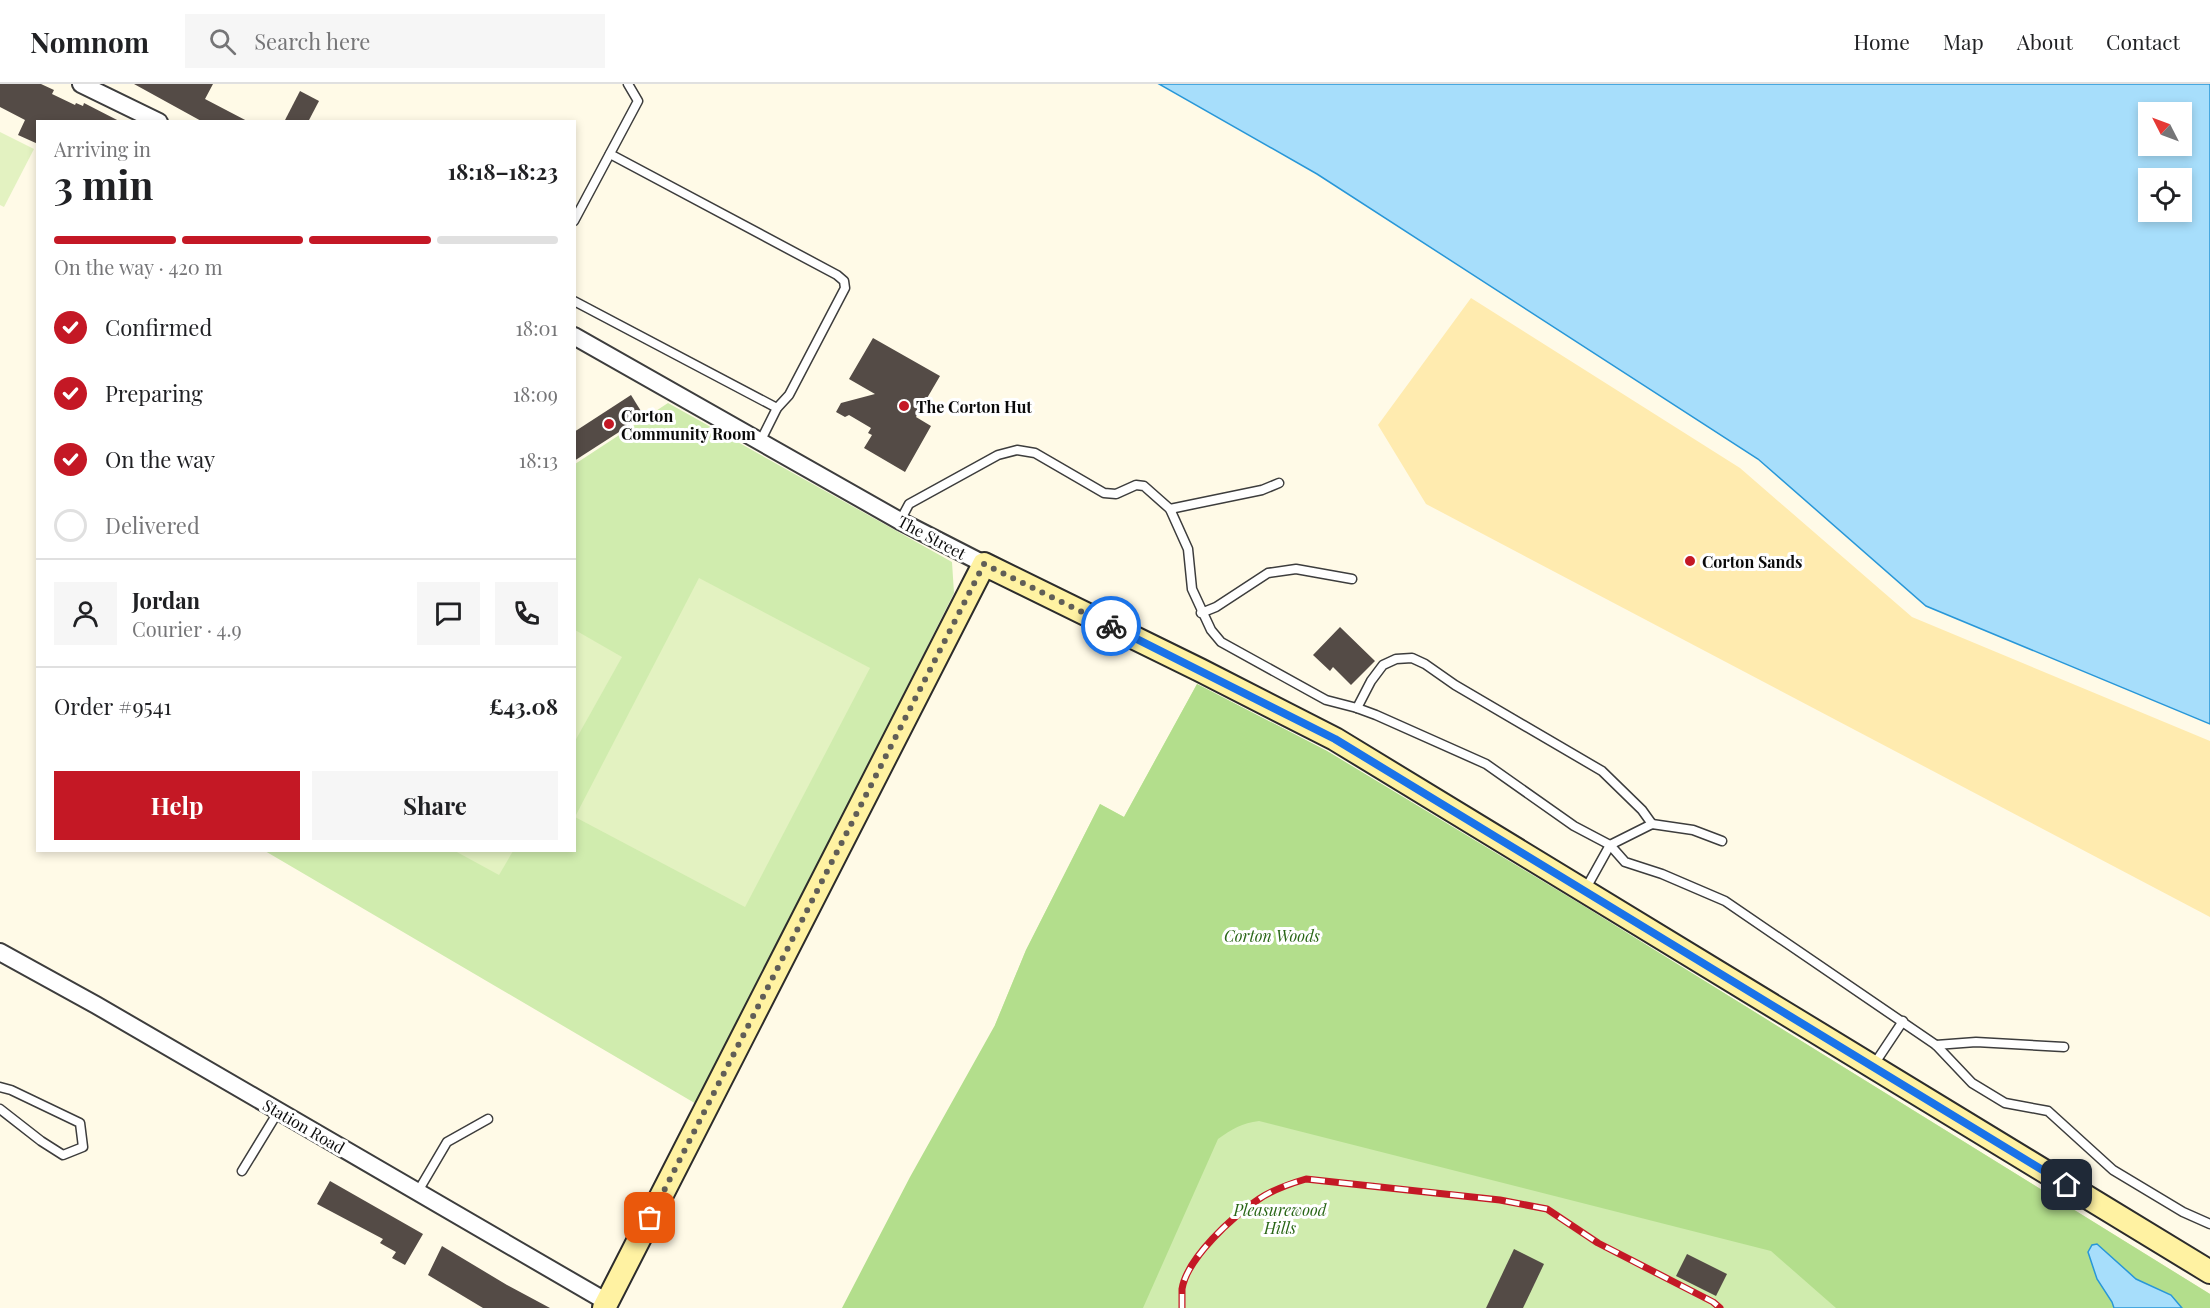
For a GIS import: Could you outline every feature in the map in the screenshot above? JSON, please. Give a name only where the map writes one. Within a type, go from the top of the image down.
[{"type":"main road","name":"The Street","points":[[984,564],[1335,739],[2210,1272]]},
{"type":"main road","points":[[605,1305],[984,564]]},
{"type":"street","points":[[81,84],[116,91],[156,120]]},
{"type":"street","name":"The Street","points":[[576,337],[900,521],[984,564]]},
{"type":"street","name":"Station Road","points":[[0,952],[96,1005],[605,1305]]},
{"type":"lane","points":[[576,217],[638,101],[628,84]]},
{"type":"lane","points":[[610,154],[844,280],[845,288],[789,395],[777,408],[760,442]]},
{"type":"lane","points":[[576,302],[777,408]]},
{"type":"lane","points":[[900,521],[909,504],[998,455],[1017,450],[1035,453],[1104,492],[1116,494],[1136,485],[1144,486],[1170,509],[1188,549],[1192,589],[1201,613],[1210,630],[1221,642],[1326,700],[1357,708],[1486,764],[1574,826],[1610,845],[1625,862],[1662,874],[1725,901],[1936,1045],[1972,1083],[2005,1103],[2048,1112],[2113,1170],[2183,1212],[2210,1224]]},
{"type":"lane","points":[[1170,509],[1262,490],[1279,483]]},
{"type":"lane","points":[[1201,613],[1216,607],[1268,573],[1296,569],[1352,579]]},
{"type":"lane","points":[[1357,708],[1371,681],[1383,665],[1396,659],[1412,658],[1425,663],[1455,685],[1602,771],[1642,810],[1652,824]]},
{"type":"lane","points":[[1585,891],[1610,845],[1652,824],[1693,830],[1722,841]]},
{"type":"lane","points":[[1873,1067],[1903,1022]]},
{"type":"lane","points":[[1936,1045],[1976,1042],[2064,1047]]},
{"type":"lane","points":[[0,1087],[80,1123],[83,1148],[63,1155],[0,1109]]},
{"type":"lane","points":[[242,1171],[278,1112]]},
{"type":"lane","points":[[417,1193],[447,1142],[488,1119]]},
{"type":"green space","points":[[0,132],[34,149],[4,207],[0,205]]},
{"type":"green space","points":[[668,403],[952,562],[954,593],[698,1105],[267,852],[576,852],[576,463]]},
{"type":"green space","points":[[699,578],[870,668],[745,907],[576,818]]},
{"type":"green space","points":[[576,631],[622,657],[576,739]]},
{"type":"green space","name":"Corton Woods","points":[[1197,684],[1327,751],[1582,905],[2210,1294],[2210,1308],[1008,1308],[995,1025],[1026,950],[1100,804],[1124,817]]},
{"type":"green space","name":"Corton Woods","points":[[1197,684],[1327,751],[1582,905],[2210,1294],[2210,1308],[1836,1308],[1771,1251],[1259,1121],[1237,1127],[1218,1139],[1143,1308],[842,1308],[910,1177],[995,1025],[1026,950],[1100,804],[1124,817]]},
{"type":"green space","points":[[457,852],[512,852],[499,875]]},
{"type":"sand","name":"Corton Sands","points":[[1471,298],[1740,468],[1912,617],[2210,741],[2210,917],[1426,504],[1378,425]]},
{"type":"water","points":[[1159,84],[2210,84],[2210,724],[1926,606],[1758,459],[1317,174]]},
{"type":"water","points":[[2097,1244],[2136,1279],[2171,1295],[2182,1308],[2114,1308],[2097,1279],[2088,1252],[2092,1245]]},
{"type":"building","points":[[0,84],[41,84],[54,90],[52,94],[75,105],[76,103],[83,106],[84,103],[117,120],[36,120],[36,143],[18,135],[25,120],[0,107]]},
{"type":"building","points":[[134,84],[213,84],[205,99],[245,120],[199,120]]},
{"type":"building","points":[[300,91],[319,101],[309,120],[285,120]]},
{"type":"building","name":"The Corton Hut","points":[[873,338],[940,376],[916,417],[931,426],[905,472],[864,448],[872,435],[868,433],[871,428],[849,415],[845,417],[836,412],[841,403],[875,394],[849,379]]},
{"type":"building","name":"Corton Community Room","points":[[631,395],[644,416],[576,460],[576,431]]},
{"type":"building","points":[[1340,627],[1375,661],[1351,685],[1333,667],[1330,671],[1313,655]]},
{"type":"building","points":[[330,1181],[423,1234],[405,1265],[392,1258],[396,1252],[380,1243],[383,1239],[317,1204]]},
{"type":"building","points":[[442,1246],[550,1308],[483,1308],[428,1275]]},
{"type":"building","points":[[1514,1249],[1544,1264],[1523,1308],[1486,1308]]},
{"type":"building","points":[[1687,1254],[1727,1274],[1716,1296],[1676,1276]]},
{"type":"railway","points":[[1182,1308],[1182,1289],[1186,1277],[1192,1264],[1213,1239],[1259,1199],[1270,1192],[1306,1179],[1500,1200],[1547,1209],[1598,1243],[1713,1302],[1720,1308]]},
{"type":"way so far","points":[[650,1218],[984,564],[1111,626]]},
{"type":"place","name":"The Corton Hut","points":[[904,406]]},
{"type":"place","name":"Corton Community Room","points":[[609,424]]},
{"type":"place","name":"Corton Sands","points":[[1690,561]]},
{"type":"route","points":[[1111,626],[1335,739],[2067,1185]]},
{"type":"park label","name":"Pleasurewood Hills","points":[[1280,1218]]}]
